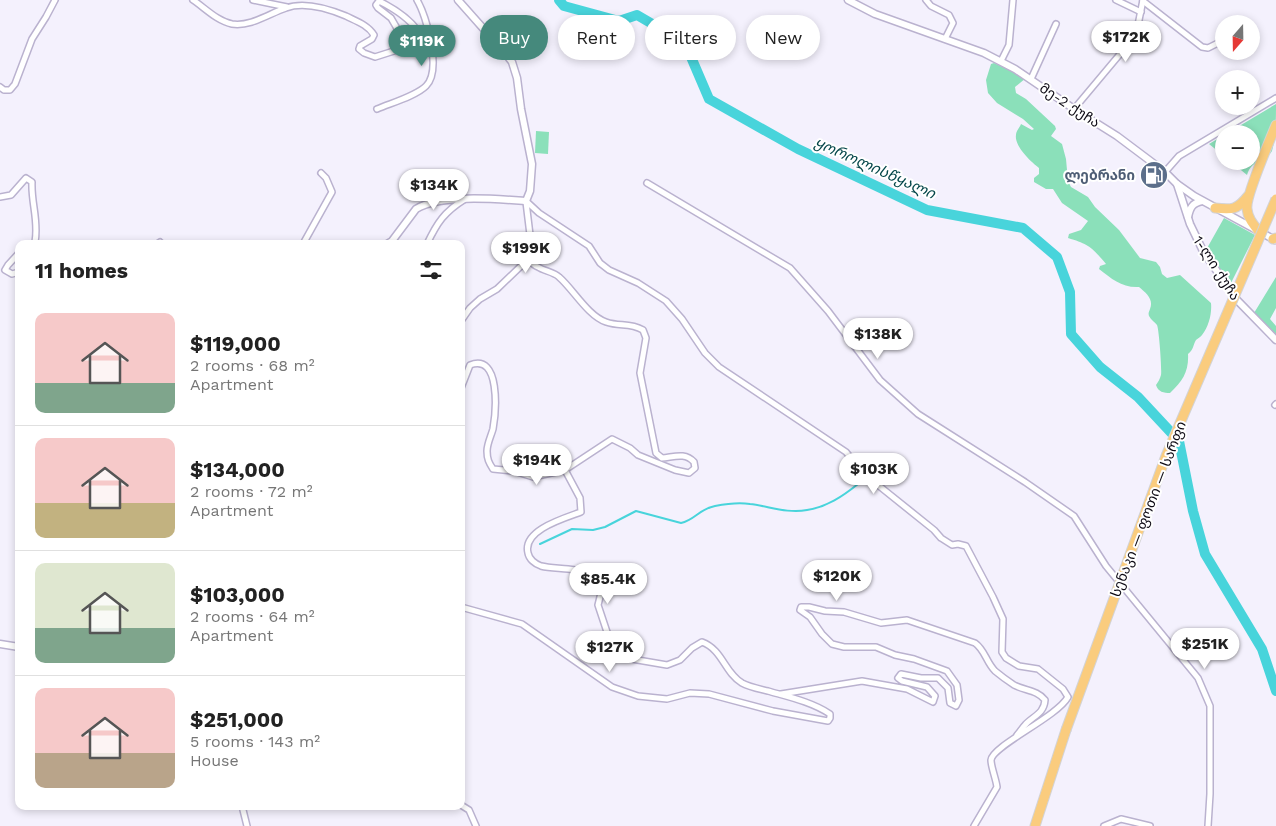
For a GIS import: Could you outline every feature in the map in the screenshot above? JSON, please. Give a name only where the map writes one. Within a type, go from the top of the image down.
[{"type":"highway","points":[[1260,232],[1250,221],[1246,208],[1249,194],[1276,125]]},
{"type":"highway","points":[[1215,208],[1229,210],[1240,206],[1249,194]]},
{"type":"highway","name":"სენაკი — ფოთი — სარფი","points":[[1035,826],[1066,730],[1166,456],[1276,199]]},
{"type":"street","points":[[0,87],[4,90],[10,90],[15,84],[32,39],[55,0]]},
{"type":"street","points":[[193,0],[220,20],[232,24],[256,20],[288,7]]},
{"type":"street","points":[[253,0],[288,7],[316,7],[333,10],[362,23],[374,35],[372,39],[360,46],[359,49],[375,57],[397,50],[402,37],[391,18],[376,5],[379,1],[392,7],[407,20],[419,32],[425,50],[432,52]]},
{"type":"street","points":[[377,109],[420,90],[432,78],[432,52],[426,20],[416,0]]},
{"type":"street","points":[[457,0],[512,62],[517,78],[532,164],[530,191],[526,201],[531,243],[526,257],[520,266],[497,289],[480,299],[465,316]]},
{"type":"street","name":"მე-2 ქუჩა","points":[[848,0],[875,14],[984,52],[1001,61],[1117,136],[1165,172],[1177,184],[1202,201],[1275,239]]},
{"type":"street","points":[[926,0],[931,6],[949,15],[953,23],[945,39]]},
{"type":"street","points":[[1001,61],[1010,39],[1014,0]]},
{"type":"street","points":[[1116,0],[1141,12]]},
{"type":"street","points":[[1074,109],[1136,35],[1143,0],[1202,47],[1208,48],[1215,44]]},
{"type":"street","points":[[1031,79],[1056,24]]},
{"type":"street","points":[[1165,172],[1178,156],[1276,98]]},
{"type":"street","points":[[305,240],[332,192],[326,178],[321,173]]},
{"type":"street","points":[[0,197],[11,195],[26,178],[32,182],[31,197],[37,229],[35,240]]},
{"type":"street","points":[[647,183],[790,268],[828,312],[880,380],[918,414],[1025,482],[1074,516],[1106,566],[1198,678],[1210,706],[1208,826]]},
{"type":"street","name":"1-ლი ქუჩა","points":[[1177,184],[1188,219],[1203,250],[1236,299],[1276,340]]},
{"type":"street","points":[[429,240],[442,216],[465,199]]},
{"type":"street","points":[[393,240],[420,206],[442,201],[465,199],[526,201],[539,213],[589,246],[600,263],[609,270],[638,283],[666,301],[682,319],[705,353],[719,367],[846,452],[863,473],[934,530],[941,538],[952,545],[966,546],[1003,619],[1002,652],[1006,658],[1019,666],[1038,670],[1063,690],[1068,697],[1064,704],[1050,715],[995,752],[991,760],[997,787],[974,826]]},
{"type":"street","points":[[1188,219],[1192,205],[1195,202],[1202,201]]},
{"type":"street","points":[[15,257],[5,270],[12,274],[15,273]]},
{"type":"street","points":[[465,378],[470,366],[474,364],[481,364],[488,368],[492,377],[495,406],[493,429],[487,448],[488,461],[493,469],[532,477],[565,470],[612,439],[630,448],[638,455],[675,470],[689,473],[695,468],[694,462],[687,457],[662,458],[656,453],[640,373],[646,338],[644,330],[634,325],[617,325],[604,322],[586,307],[571,288],[557,275],[535,266],[526,257]]},
{"type":"street","points":[[465,608],[522,624],[612,687],[638,696],[667,699],[690,693],[708,694],[828,721],[830,714],[822,709],[742,683],[729,671],[711,645],[702,642],[692,648],[680,660],[666,665],[626,658],[613,650],[598,605],[603,585],[598,576],[586,572],[541,566],[532,560],[528,554],[527,545],[531,536],[554,522],[581,512],[580,498],[565,470]]},
{"type":"street","points":[[780,694],[862,681],[906,689],[933,702],[936,696],[927,688],[902,681],[898,678],[901,674],[921,678],[934,676],[940,679],[946,686],[950,703],[956,706],[959,700],[957,685],[947,671],[876,647],[844,647],[832,644],[810,617],[800,610],[804,606],[824,611],[844,612],[881,623],[907,620],[975,643],[982,648],[988,663],[997,672],[1017,686],[1042,695],[1045,700],[1045,706],[1041,712],[1025,724],[1016,737]]},
{"type":"street","points":[[0,644],[15,646]]},
{"type":"street","points":[[465,808],[469,810],[476,826]]},
{"type":"street","points":[[243,810],[247,826]]},
{"type":"street","points":[[1104,826],[1121,819],[1150,826]]},
{"type":"green space","points":[[994,63],[1026,78],[1015,87],[1016,93],[1026,99],[1055,126],[1056,129],[1051,136],[1062,144],[1066,159],[1068,181],[1071,187],[1088,197],[1095,207],[1119,230],[1140,258],[1156,262],[1162,274],[1167,278],[1180,275],[1211,303],[1208,324],[1202,336],[1196,340],[1188,354],[1184,375],[1170,393],[1162,392],[1156,385],[1161,375],[1159,334],[1157,325],[1149,315],[1150,299],[1139,287],[1127,286],[1108,276],[1099,269],[1100,266],[1106,264],[1093,250],[1085,244],[1068,238],[1069,234],[1081,230],[1088,221],[1062,203],[1053,189],[1046,189],[1034,182],[1034,178],[1039,174],[1039,168],[1020,149],[1016,135],[1021,124],[1032,130],[1034,129],[1023,119],[997,103],[988,93],[986,80],[991,64]]},
{"type":"green space","points":[[1276,104],[1275,134],[1272,151],[1260,160],[1260,125],[1241,125]]},
{"type":"green space","points":[[536,131],[549,132],[548,154],[535,153]]},
{"type":"green space","points":[[1215,140],[1215,149],[1209,144]]},
{"type":"green space","points":[[1241,170],[1249,170],[1247,175]]},
{"type":"green space","points":[[1224,218],[1255,235],[1230,285],[1206,250]]},
{"type":"green space","points":[[1276,277],[1276,308],[1270,319],[1276,326],[1276,336],[1254,313]]},
{"type":"waterway","name":"ყოროლისწყალი","points":[[559,0],[564,6],[619,21],[637,15],[685,43],[709,99],[798,149],[927,210],[1023,228],[1057,257],[1070,292],[1071,334],[1100,367],[1138,397],[1179,441],[1193,511],[1205,554],[1262,649],[1276,691]]},
{"type":"waterway","points":[[540,544],[572,529],[593,530],[605,527],[636,511],[681,523],[690,520],[710,507],[737,503],[793,511],[807,510],[834,500],[858,484]]},
{"type":"place","name":"ლებრანი","points":[[1154,175]]}]
